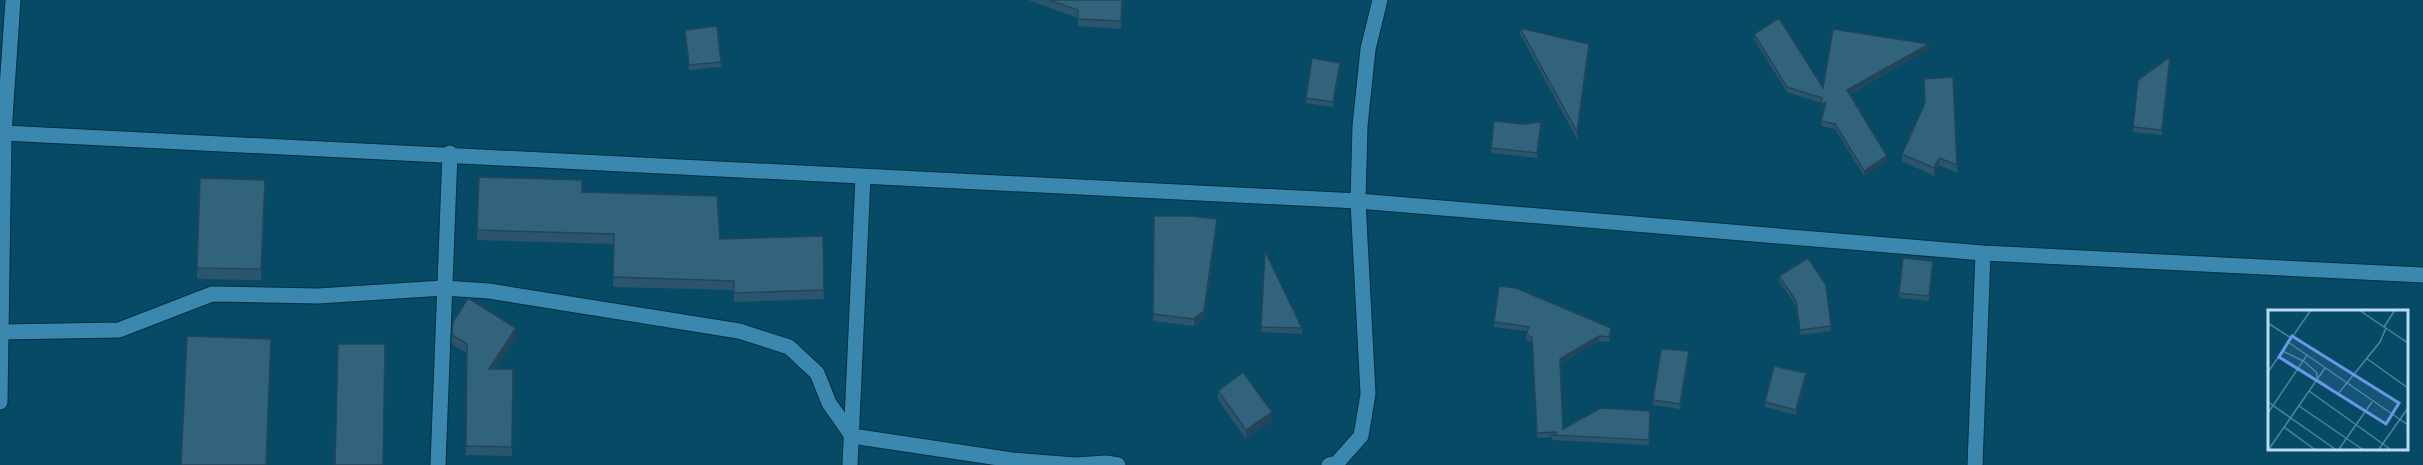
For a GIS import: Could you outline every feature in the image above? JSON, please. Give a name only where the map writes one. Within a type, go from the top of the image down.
[{"type":"street","points":[[0,402],[4,49],[13,0]]},
{"type":"street","points":[[1329,465],[1337,463],[1361,436],[1368,394],[1358,201],[1360,126],[1368,49],[1380,0]]},
{"type":"street","points":[[4,133],[450,153],[863,177],[1358,201],[1983,253],[2423,275]]},
{"type":"street","points":[[438,465],[450,153]]},
{"type":"street","points":[[850,465],[863,177]]},
{"type":"street","points":[[1975,465],[1983,253]]},
{"type":"street","points":[[2,332],[119,330],[212,294],[318,296],[444,288],[489,291],[739,331],[789,347],[817,373],[829,403],[852,436],[1012,460],[1075,465],[1106,463],[1118,465]]},
{"type":"building","points":[[1049,0],[1122,0],[1121,21],[1078,19],[1078,10]]},
{"type":"building","points":[[1779,18],[1823,88],[1833,29],[1929,44],[1847,90],[1887,156],[1864,171],[1835,124],[1821,121],[1826,102],[1821,105],[1822,98],[1787,87],[1754,34]]},
{"type":"building","points":[[717,26],[721,62],[689,65],[685,30]]},
{"type":"building","points":[[1520,28],[1589,44],[1577,132]]},
{"type":"building","points":[[2170,57],[2162,130],[2133,127],[2138,80]]},
{"type":"building","points":[[1312,58],[1340,63],[1333,102],[1306,98]]},
{"type":"building","points":[[1953,77],[1957,165],[1939,158],[1934,168],[1902,154],[1925,103],[1924,79]]},
{"type":"building","points":[[1494,121],[1523,124],[1541,122],[1537,153],[1491,148]]},
{"type":"building","points":[[479,177],[582,180],[582,192],[717,196],[720,239],[823,236],[824,290],[734,293],[734,281],[613,277],[614,234],[477,230]]},
{"type":"building","points":[[200,178],[265,180],[261,269],[197,268]]},
{"type":"building","points":[[1154,216],[1217,219],[1204,311],[1194,319],[1153,314]]},
{"type":"building","points":[[1265,251],[1302,328],[1261,327]]},
{"type":"building","points":[[1808,258],[1826,285],[1831,326],[1800,330],[1796,301],[1779,276]]},
{"type":"building","points":[[1903,258],[1933,261],[1929,296],[1899,293]]},
{"type":"building","points":[[1499,286],[1516,288],[1611,328],[1609,337],[1599,336],[1560,359],[1563,429],[1601,408],[1650,411],[1649,440],[1552,435],[1557,432],[1537,433],[1532,337],[1526,335],[1529,327],[1494,322]]},
{"type":"building","points":[[468,298],[516,328],[489,369],[513,369],[512,447],[466,446],[467,344],[452,335],[453,322]]},
{"type":"building","points":[[187,336],[271,339],[266,465],[181,465]]},
{"type":"building","points":[[338,344],[385,344],[383,465],[335,465]]},
{"type":"building","points":[[1661,349],[1689,351],[1680,404],[1653,400]]},
{"type":"building","points":[[1774,366],[1806,373],[1796,410],[1765,402]]},
{"type":"building","points":[[1243,372],[1272,412],[1246,430],[1218,391]]}]
